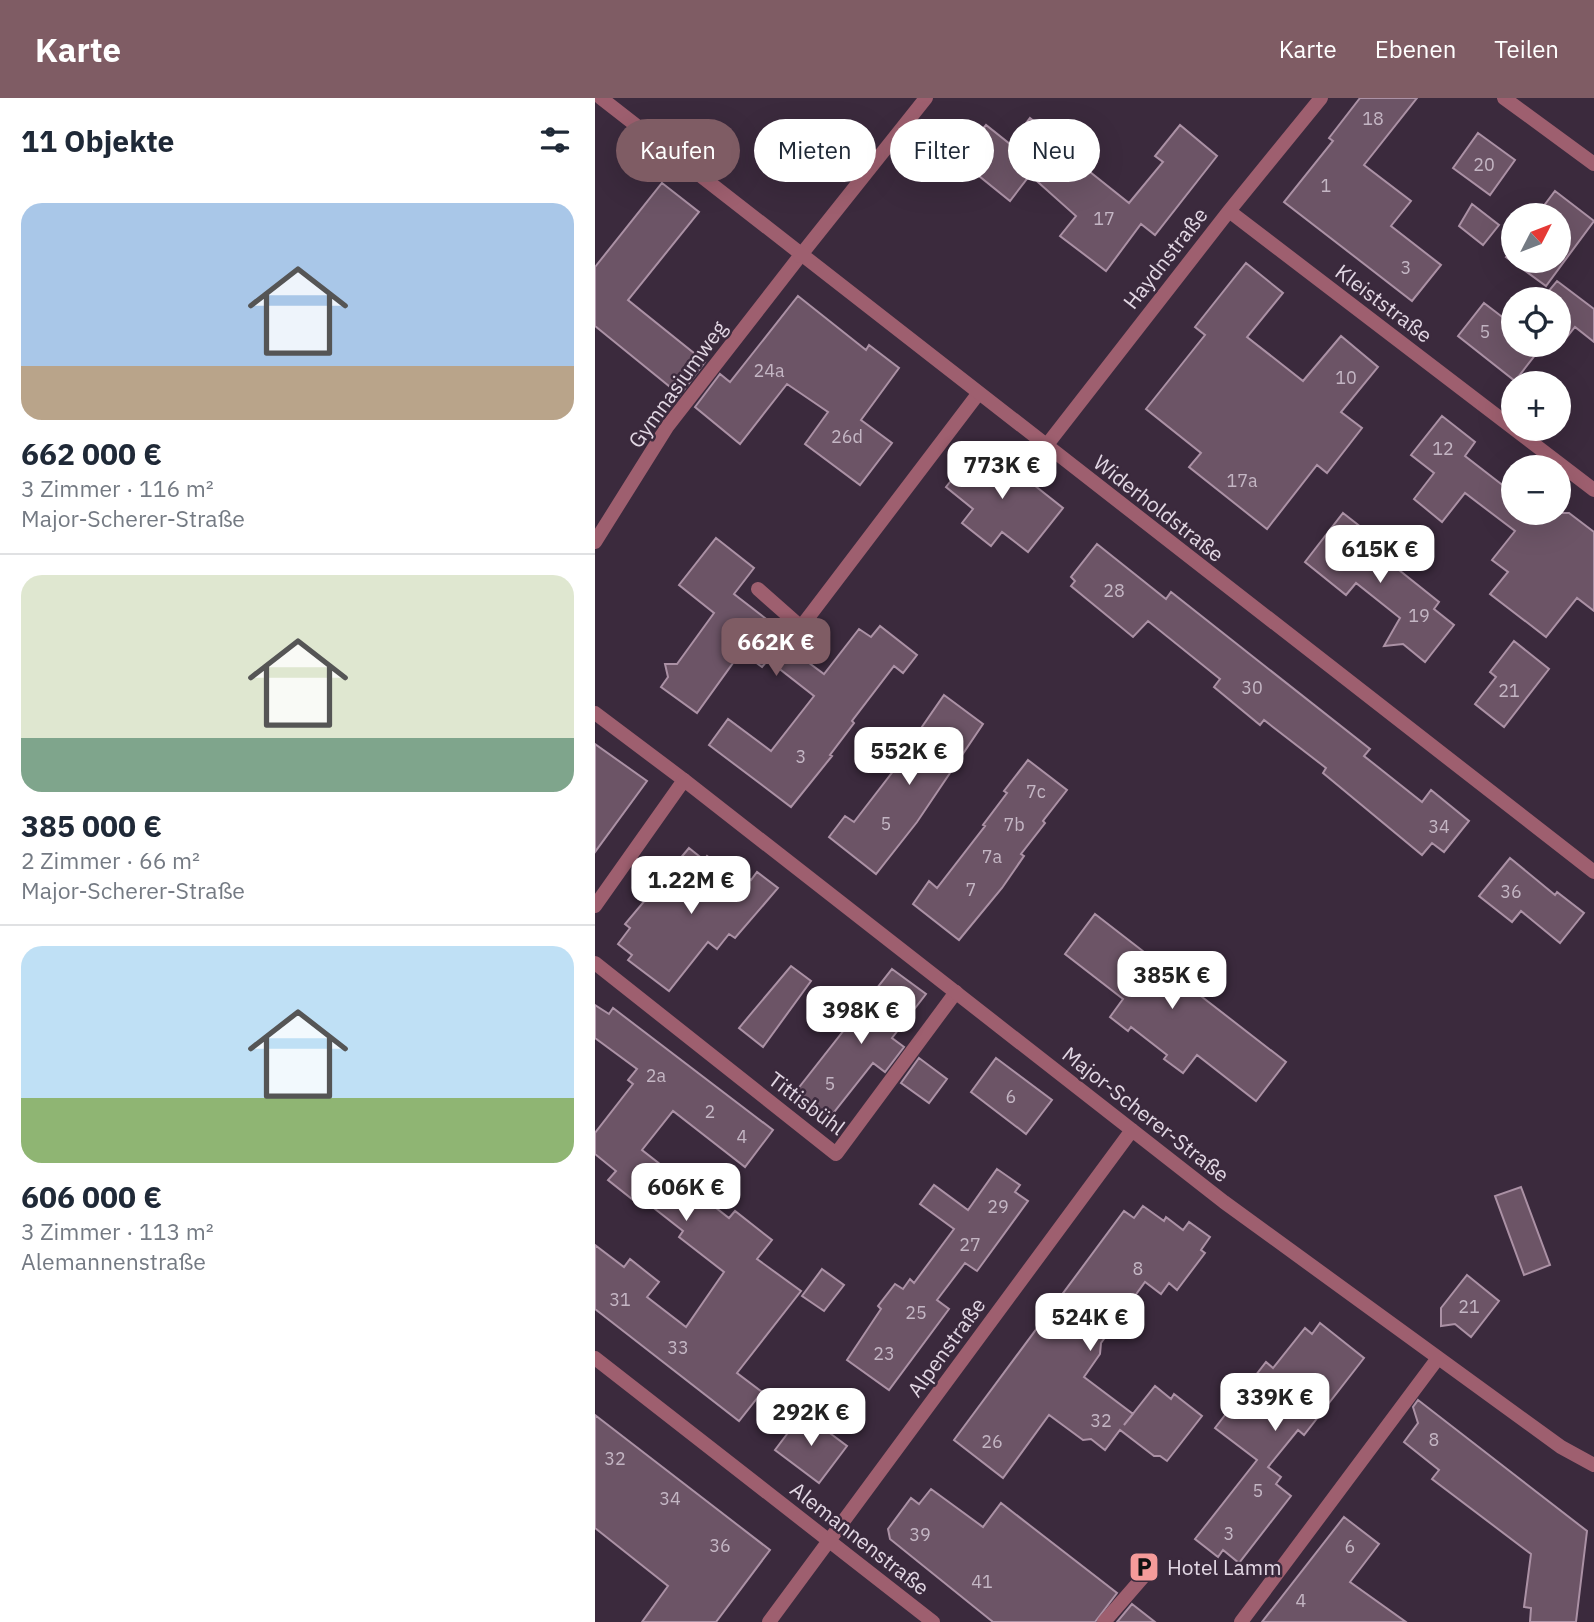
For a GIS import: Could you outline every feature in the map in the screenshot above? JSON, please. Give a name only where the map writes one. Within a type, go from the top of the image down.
[{"type":"street","name":"Widerholdstraße","points":[[601,98],[800,256],[1594,872]]},
{"type":"street","name":"Gymnasiumweg","points":[[595,542],[667,427],[926,98]]},
{"type":"street","name":"Haydnstraße","points":[[1046,446],[1229,211],[1321,98]]},
{"type":"street","points":[[1504,98],[1594,164]]},
{"type":"street","name":"Kleiststraße","points":[[1229,211],[1594,490]]},
{"type":"street","points":[[758,589],[801,627],[978,394]]},
{"type":"street","name":"Major-Scherer-Straße","points":[[595,713],[1224,1202],[1560,1447],[1594,1465]]},
{"type":"street","points":[[595,906],[684,780]]},
{"type":"street","name":"Tittisbühl","points":[[595,963],[835,1154],[955,992]]},
{"type":"street","name":"Alpenstraße","points":[[769,1622],[1132,1130]]},
{"type":"street","name":"Alemannenstraße","points":[[595,1358],[933,1622]]},
{"type":"street","points":[[1241,1622],[1438,1358]]},
{"type":"street","points":[[1104,1622],[1150,1568]]},
{"type":"building","points":[[1360,98],[1417,98],[1364,165],[1411,201],[1391,226],[1441,265],[1412,301],[1284,202],[1333,141],[1329,138]]},
{"type":"building","points":[[1180,125],[1217,156],[1155,235],[1141,224],[1106,271],[1060,236],[1076,216],[1038,182],[1100,182],[1100,180],[1129,203],[1163,162],[1155,156]]},
{"type":"building","points":[[994,131],[1008,142],[1008,182],[1025,182],[1010,201],[986,182],[994,182]]},
{"type":"building","points":[[1478,133],[1515,160],[1490,195],[1453,168]]},
{"type":"building","points":[[662,183],[699,212],[628,300],[705,362],[680,395],[595,326],[595,267]]},
{"type":"building","points":[[1555,191],[1571,203],[1546,203]]},
{"type":"building","points":[[1571,203],[1594,221],[1571,252]]},
{"type":"building","points":[[1472,204],[1499,225],[1483,245],[1459,226]]},
{"type":"building","points":[[1246,263],[1283,293],[1247,337],[1303,381],[1341,336],[1378,367],[1341,412],[1362,428],[1327,473],[1317,465],[1267,529],[1189,467],[1201,453],[1146,409],[1205,335],[1195,327]]},
{"type":"building","points":[[1528,273],[1556,273],[1546,286]]},
{"type":"building","points":[[1557,281],[1565,287],[1552,287]]},
{"type":"building","points":[[1571,292],[1594,309],[1594,342],[1575,327],[1571,332]]},
{"type":"building","points":[[798,296],[866,350],[869,345],[899,368],[861,420],[892,443],[860,485],[805,444],[828,412],[787,384],[740,444],[695,407],[720,374],[730,382]]},
{"type":"building","points":[[1484,303],[1501,316],[1501,357],[1534,357],[1523,371],[1502,371],[1458,336]]},
{"type":"building","points":[[1442,416],[1475,442],[1465,456],[1501,484],[1501,520],[1465,493],[1442,522],[1414,499],[1434,473],[1411,455]]},
{"type":"building","points":[[981,443],[1063,508],[1028,552],[1002,532],[991,546],[962,523],[973,509],[946,487]]},
{"type":"building","points":[[1343,513],[1385,546],[1379,554],[1439,602],[1434,609],[1454,625],[1425,662],[1403,644],[1384,646],[1400,618],[1356,583],[1346,595],[1305,562]]},
{"type":"building","points":[[1571,515],[1594,532],[1594,611],[1577,598],[1546,637],[1490,594],[1508,572],[1492,560],[1515,531],[1507,525],[1571,525]]},
{"type":"building","points":[[716,538],[754,568],[734,594],[787,635],[781,642],[824,674],[859,629],[871,637],[880,626],[917,655],[903,673],[894,666],[852,721],[854,723],[830,755],[832,756],[791,807],[709,745],[728,719],[771,751],[814,696],[768,660],[762,667],[741,652],[697,713],[661,687],[668,677],[665,664],[677,664],[714,613],[679,585]]},
{"type":"building","points":[[1097,544],[1166,599],[1171,592],[1370,749],[1364,756],[1422,802],[1431,790],[1469,821],[1444,852],[1432,843],[1422,855],[1323,773],[1326,768],[1264,720],[1260,725],[1214,687],[1220,679],[1148,621],[1133,637],[1071,586],[1075,581],[1071,577]]},
{"type":"building","points":[[1514,641],[1549,669],[1504,727],[1475,704],[1496,677],[1490,672]]},
{"type":"building","points":[[944,695],[983,724],[917,822],[876,874],[829,837],[845,816],[854,822],[901,761],[899,760]]},
{"type":"building","points":[[595,744],[647,781],[595,852]]},
{"type":"building","points":[[1028,760],[1067,790],[1021,854],[1024,856],[1002,888],[959,940],[913,904],[929,881],[937,888],[985,826],[983,825],[1007,793],[1004,791]]},
{"type":"building","points":[[689,848],[704,860],[707,856],[730,873],[734,867],[751,880],[757,872],[778,888],[735,938],[729,934],[717,949],[708,942],[669,991],[628,960],[632,955],[618,944],[630,928],[625,924]]},
{"type":"building","points":[[1510,858],[1555,895],[1557,892],[1584,913],[1560,943],[1521,911],[1512,922],[1479,896]]},
{"type":"building","points":[[1095,914],[1286,1062],[1256,1101],[1197,1055],[1183,1073],[1164,1059],[1167,1055],[1131,1027],[1128,1031],[1110,1017],[1123,999],[1065,954]]},
{"type":"building","points":[[791,966],[811,981],[763,1047],[739,1028]]},
{"type":"building","points":[[892,969],[926,994],[892,1038],[904,1047],[885,1072],[873,1063],[827,1121],[793,1095]]},
{"type":"building","points":[[595,1005],[609,1014],[613,1008],[773,1130],[745,1167],[673,1111],[642,1150],[729,1218],[735,1211],[772,1240],[757,1259],[801,1291],[737,1373],[762,1392],[739,1421],[595,1309],[595,1245],[624,1267],[630,1259],[659,1282],[647,1297],[686,1327],[724,1272],[679,1237],[683,1231],[641,1198],[637,1203],[608,1180],[616,1171],[595,1154],[595,1133],[633,1084],[628,1080],[637,1069],[595,1038]]},
{"type":"building","points":[[919,1058],[947,1079],[929,1103],[901,1083]]},
{"type":"building","points":[[996,1058],[1052,1100],[1026,1134],[971,1092]]},
{"type":"building","points":[[997,1169],[1020,1185],[1015,1192],[1028,1201],[977,1271],[965,1263],[937,1300],[949,1309],[889,1390],[847,1360],[881,1309],[878,1306],[895,1284],[903,1289],[910,1279],[914,1283],[954,1229],[920,1204],[934,1185],[968,1210]]},
{"type":"building","points":[[1521,1187],[1550,1265],[1524,1275],[1495,1196]]},
{"type":"building","points":[[1143,1206],[1164,1221],[1166,1217],[1183,1230],[1189,1222],[1210,1237],[1201,1250],[1205,1253],[1177,1290],[1169,1283],[1161,1294],[1145,1282],[1101,1343],[1100,1354],[1084,1377],[1133,1414],[1155,1386],[1171,1399],[1174,1394],[1202,1416],[1167,1461],[1160,1456],[1154,1456],[1120,1430],[1105,1450],[1091,1439],[1083,1440],[1049,1415],[1003,1478],[954,1440],[1124,1211],[1134,1218]]},
{"type":"building","points":[[822,1269],[844,1285],[824,1311],[802,1296]]},
{"type":"building","points":[[1467,1275],[1499,1301],[1471,1337],[1455,1324],[1441,1326],[1441,1308]]},
{"type":"building","points":[[1320,1323],[1364,1358],[1304,1435],[1298,1430],[1268,1467],[1281,1477],[1276,1484],[1291,1496],[1239,1563],[1223,1550],[1218,1557],[1195,1539],[1257,1460],[1215,1428],[1266,1362],[1273,1368],[1305,1328],[1312,1334]]},
{"type":"building","points":[[1418,1400],[1587,1531],[1576,1622],[1530,1622],[1531,1608],[1524,1607],[1531,1554],[1432,1479],[1439,1470],[1404,1442],[1418,1423],[1413,1407]]},
{"type":"building","points":[[803,1413],[847,1446],[819,1483],[775,1450]]},
{"type":"building","points":[[595,1415],[770,1550],[716,1622],[642,1622],[668,1586],[595,1528]]},
{"type":"building","points":[[931,1489],[983,1527],[1001,1503],[1117,1593],[1095,1622],[993,1622],[890,1539],[888,1529],[911,1498],[919,1504]]},
{"type":"building","points":[[1344,1517],[1379,1544],[1350,1582],[1406,1622],[1262,1622]]},
{"type":"building","points":[[1132,1604],[1155,1622],[1117,1622]]},
{"type":"place","name":"Hotel Lamm","points":[[1144,1567]]}]
